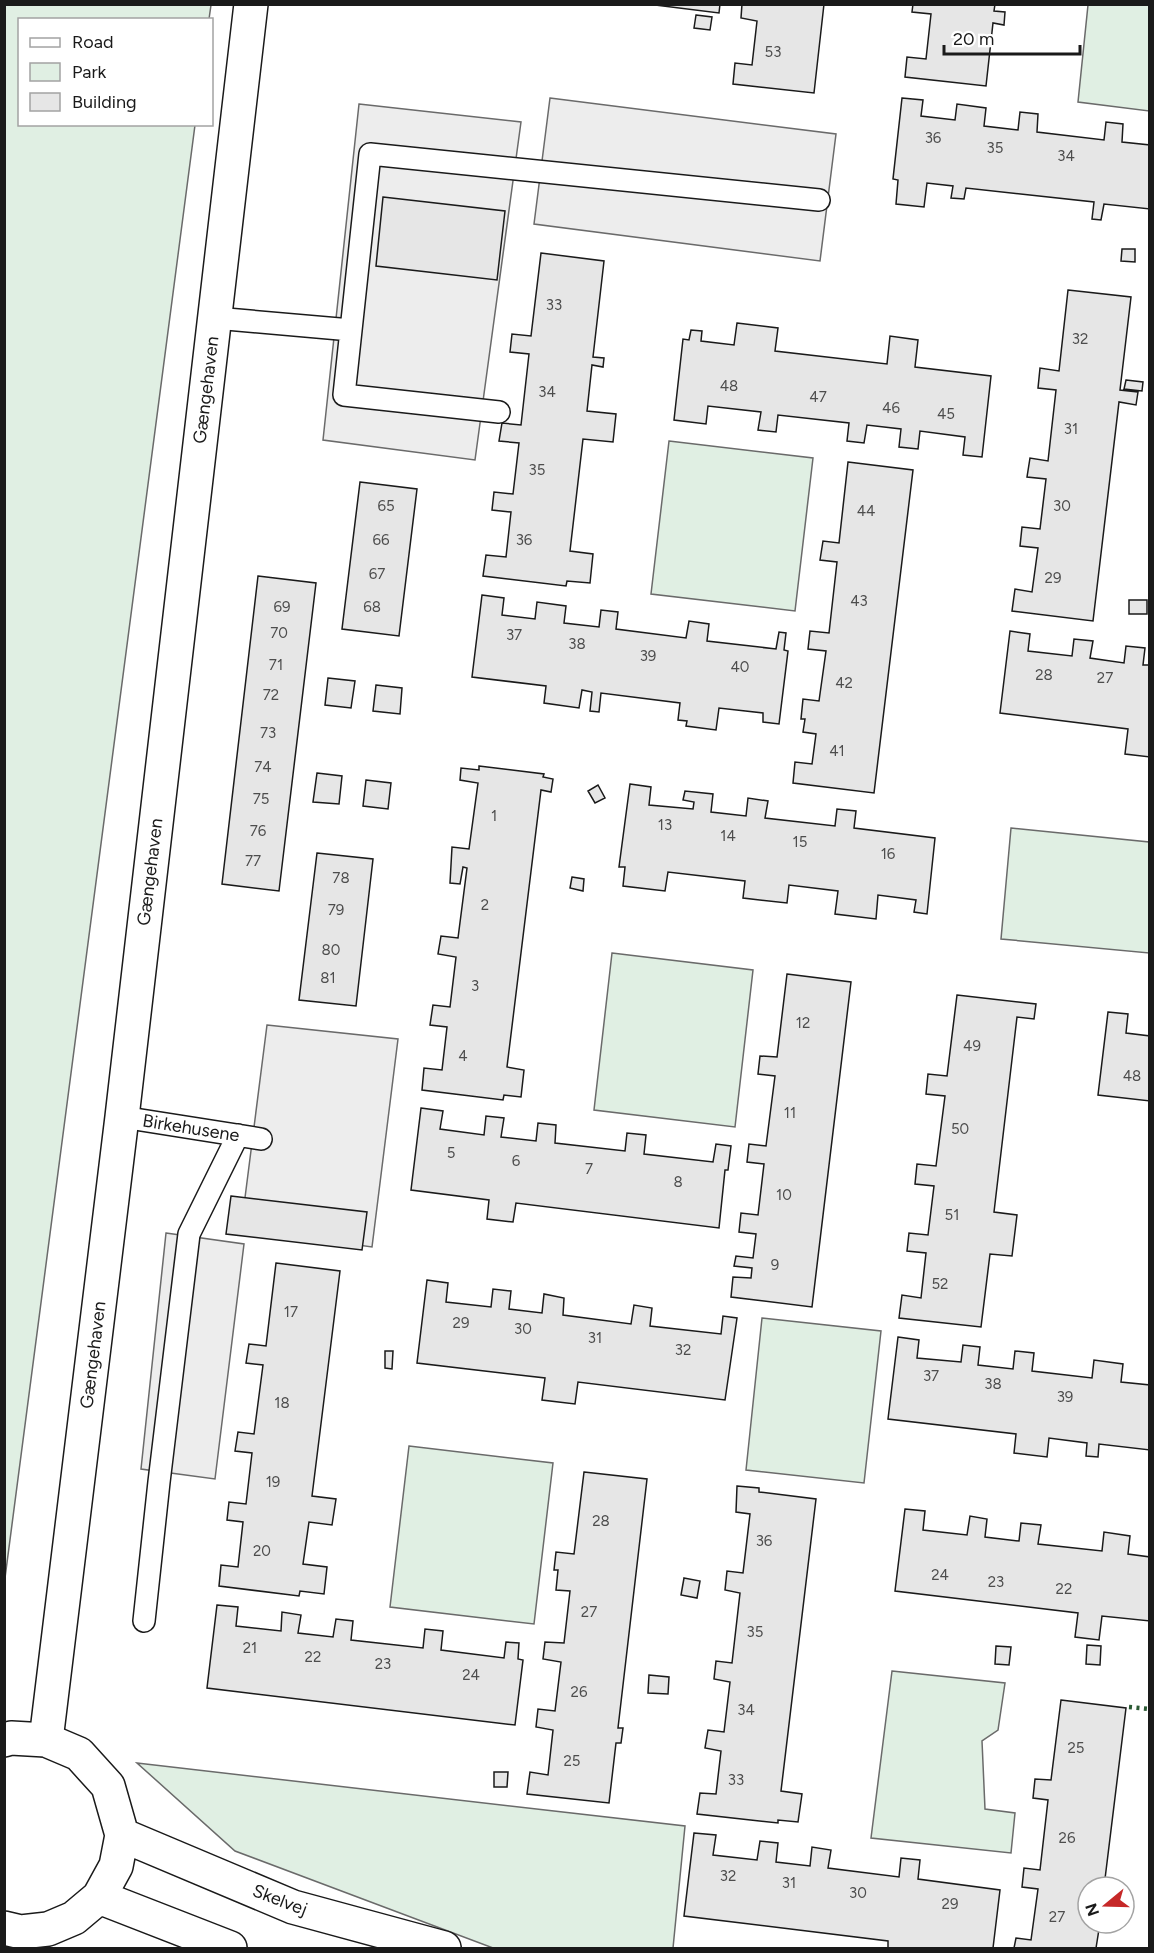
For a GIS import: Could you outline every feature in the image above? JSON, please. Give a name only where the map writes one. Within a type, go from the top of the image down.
[{"type":"street","name":"Gængehaven","points":[[46,1740],[122,1117],[252,4]]},
{"type":"street","points":[[4,1740],[11,1738],[46,1740],[79,1754],[108,1786],[122,1835],[116,1866],[99,1897],[74,1918],[48,1929],[15,1936]]},
{"type":"street","name":"Skelvej","points":[[122,1835],[293,1907],[444,1948]]},
{"type":"street","points":[[99,1897],[230,1948]]},
{"type":"lane","points":[[499,412],[344,394],[370,154],[819,200]]},
{"type":"lane","points":[[214,318],[351,330]]},
{"type":"lane","name":"Birkehusene","points":[[122,1117],[261,1138]]},
{"type":"lane","points":[[144,1621],[189,1234],[238,1135]]},
{"type":"green space","points":[[5,4],[211,5],[209,18],[18,18],[18,126],[195,126],[5,1578]]},
{"type":"green space","points":[[1088,5],[1149,5],[1149,111],[1078,102]]},
{"type":"green space","points":[[669,441],[813,458],[795,611],[651,594]]},
{"type":"green space","points":[[1011,828],[1149,842],[1149,953],[1001,939]]},
{"type":"green space","points":[[612,953],[753,970],[735,1127],[594,1110]]},
{"type":"green space","points":[[762,1318],[881,1331],[864,1483],[746,1470]]},
{"type":"green space","points":[[409,1446],[553,1463],[534,1624],[390,1607]]},
{"type":"green space","points":[[892,1671],[1005,1683],[998,1730],[982,1741],[985,1809],[1015,1813],[1011,1853],[871,1838]]},
{"type":"green space","points":[[137,1763],[685,1826],[673,1948],[493,1948],[235,1851]]},
{"type":"shaded area","points":[[550,98],[836,134],[820,261],[534,224]]},
{"type":"shaded area","points":[[359,104],[521,122],[475,460],[323,440]]},
{"type":"shaded area","points":[[267,1025],[398,1039],[372,1247],[241,1229]]},
{"type":"shaded area","points":[[166,1233],[244,1244],[215,1479],[141,1469]]},
{"type":"building","points":[[647,4],[720,4],[719,13]]},
{"type":"building","points":[[742,4],[824,4],[814,93],[733,84],[735,63],[752,65],[757,21],[741,18]]},
{"type":"building","points":[[913,4],[995,4],[994,11],[1005,12],[1004,25],[993,23],[986,86],[905,77],[907,57],[926,59],[931,14],[912,12]]},
{"type":"building","points":[[696,15],[712,17],[710,30],[694,28]]},
{"type":"building","points":[[902,98],[923,100],[921,116],[955,120],[957,104],[986,108],[984,126],[1018,130],[1020,112],[1038,114],[1037,132],[1104,140],[1106,122],[1123,124],[1122,142],[1150,145],[1150,209],[1104,204],[1101,220],[1092,219],[1094,202],[966,188],[964,199],[951,198],[953,186],[927,183],[924,207],[896,204],[898,180],[893,179]]},
{"type":"building","points":[[383,197],[505,211],[497,280],[376,266]]},
{"type":"building","points":[[1122,249],[1135,249],[1135,262],[1121,261]]},
{"type":"building","points":[[541,253],[604,261],[593,357],[604,358],[603,367],[592,365],[587,411],[616,414],[613,442],[583,439],[570,551],[593,554],[590,583],[567,581],[566,586],[483,576],[486,555],[506,557],[511,512],[492,510],[494,492],[513,494],[519,443],[499,441],[502,423],[521,425],[529,354],[510,352],[512,334],[531,336]]},
{"type":"building","points":[[1068,290],[1131,297],[1120,390],[1138,392],[1136,405],[1119,402],[1093,621],[1012,611],[1015,589],[1032,592],[1038,548],[1020,546],[1022,527],[1040,529],[1046,479],[1027,477],[1030,458],[1048,461],[1056,390],[1038,388],[1040,368],[1059,371]]},
{"type":"building","points":[[737,323],[778,328],[775,351],[887,364],[890,336],[918,340],[915,367],[991,376],[982,457],[963,455],[965,437],[920,431],[918,449],[899,447],[901,429],[867,425],[864,443],[847,441],[849,423],[778,415],[776,432],[758,430],[761,412],[708,406],[706,424],[674,420],[683,339],[689,340],[691,330],[702,331],[701,341],[734,345]]},
{"type":"building","points":[[1126,380],[1143,382],[1142,391],[1124,389]]},
{"type":"building","points":[[848,462],[913,470],[874,793],[793,783],[795,762],[812,764],[816,734],[803,732],[805,719],[801,719],[803,699],[819,701],[826,651],[808,649],[810,631],[829,633],[837,562],[820,560],[823,541],[839,543]]},
{"type":"building","points":[[360,482],[417,489],[399,636],[342,629]]},
{"type":"building","points":[[258,576],[316,583],[279,891],[222,884]]},
{"type":"building","points":[[482,595],[504,598],[502,615],[535,619],[537,602],[566,606],[564,623],[599,627],[601,610],[618,612],[616,629],[686,638],[689,621],[709,624],[707,641],[776,649],[779,632],[786,633],[784,650],[788,651],[779,724],[763,722],[763,713],[719,708],[716,730],[686,726],[687,721],[678,720],[680,703],[601,693],[599,712],[590,711],[592,692],[582,690],[579,708],[544,703],[546,686],[472,677]]},
{"type":"building","points":[[1129,600],[1147,600],[1147,614],[1129,614]]},
{"type":"building","points":[[1010,631],[1030,634],[1028,651],[1072,656],[1074,639],[1093,641],[1090,658],[1124,663],[1126,646],[1145,648],[1143,665],[1150,665],[1150,757],[1125,754],[1128,729],[1000,713]]},
{"type":"building","points":[[328,678],[355,681],[351,708],[325,705]]},
{"type":"building","points":[[376,685],[402,688],[400,714],[373,711]]},
{"type":"building","points":[[479,766],[544,774],[543,777],[553,779],[551,792],[541,790],[507,1067],[524,1070],[521,1097],[504,1095],[503,1100],[422,1090],[424,1068],[442,1070],[447,1027],[430,1025],[433,1005],[450,1007],[456,957],[438,954],[441,936],[458,938],[467,868],[463,867],[460,884],[450,883],[452,847],[469,849],[478,783],[460,780],[461,768],[479,770]]},
{"type":"building","points":[[317,773],[342,776],[339,804],[313,802]]},
{"type":"building","points":[[366,780],[391,783],[388,809],[363,806]]},
{"type":"building","points":[[630,784],[651,787],[649,805],[693,809],[694,802],[683,800],[685,791],[713,794],[711,812],[746,816],[748,798],[768,801],[765,818],[835,826],[837,809],[856,811],[854,828],[935,838],[927,914],[914,912],[916,900],[878,895],[876,919],[835,914],[838,891],[789,885],[787,903],[743,898],[745,881],[668,872],[665,891],[623,886],[625,867],[619,867]]},
{"type":"building","points":[[598,785],[605,798],[595,803],[588,791]]},
{"type":"building","points":[[317,853],[373,859],[356,1006],[299,1000]]},
{"type":"building","points":[[572,877],[584,879],[583,891],[570,888]]},
{"type":"building","points":[[787,974],[851,982],[812,1307],[731,1297],[733,1277],[751,1278],[752,1268],[734,1266],[736,1256],[753,1258],[756,1234],[739,1232],[741,1213],[758,1215],[764,1164],[747,1162],[749,1144],[766,1146],[775,1076],[758,1074],[760,1056],[777,1057]]},
{"type":"building","points":[[957,995],[1036,1004],[1034,1019],[1017,1017],[994,1212],[1017,1215],[1012,1256],[990,1254],[981,1327],[899,1318],[902,1295],[921,1298],[926,1253],[907,1251],[909,1233],[928,1235],[934,1186],[915,1184],[917,1164],[936,1166],[945,1096],[926,1094],[928,1074],[947,1076]]},
{"type":"building","points":[[1108,1012],[1128,1014],[1126,1033],[1150,1036],[1150,1101],[1098,1095]]},
{"type":"building","points":[[421,1108],[443,1111],[440,1129],[484,1135],[486,1116],[504,1118],[501,1137],[536,1141],[538,1123],[556,1125],[555,1143],[625,1151],[627,1133],[646,1135],[644,1154],[713,1162],[716,1144],[731,1146],[728,1170],[725,1170],[719,1228],[516,1203],[513,1222],[487,1219],[489,1200],[411,1190]]},
{"type":"building","points":[[231,1196],[367,1212],[362,1250],[226,1234]]},
{"type":"building","points":[[276,1263],[340,1271],[312,1496],[336,1499],[332,1525],[309,1522],[303,1564],[327,1567],[324,1594],[300,1591],[299,1596],[219,1586],[221,1565],[238,1567],[243,1522],[227,1520],[229,1502],[246,1504],[252,1453],[235,1451],[238,1432],[254,1434],[263,1365],[246,1363],[249,1344],[266,1346]]},
{"type":"building","points":[[427,1280],[448,1283],[446,1302],[491,1307],[493,1289],[511,1291],[509,1309],[542,1313],[544,1294],[564,1298],[563,1315],[631,1324],[634,1305],[652,1308],[650,1326],[721,1334],[723,1316],[737,1318],[725,1400],[578,1382],[575,1404],[542,1400],[545,1378],[417,1363]]},
{"type":"building","points":[[898,1337],[919,1340],[917,1358],[961,1362],[963,1345],[980,1347],[978,1365],[1013,1369],[1015,1351],[1034,1353],[1032,1371],[1092,1378],[1094,1360],[1123,1364],[1121,1382],[1150,1385],[1150,1450],[1099,1444],[1098,1457],[1086,1456],[1087,1443],[1049,1438],[1047,1457],[1014,1453],[1016,1434],[888,1419]]},
{"type":"building","points":[[385,1351],[393,1351],[392,1369],[385,1368]]},
{"type":"building","points":[[584,1472],[647,1479],[618,1728],[623,1728],[621,1743],[616,1743],[609,1803],[527,1794],[530,1772],[548,1775],[553,1730],[536,1727],[538,1709],[555,1711],[561,1662],[543,1659],[545,1642],[564,1643],[570,1591],[556,1590],[558,1570],[554,1570],[556,1552],[574,1554]]},
{"type":"building","points":[[737,1486],[759,1488],[759,1492],[816,1499],[781,1791],[802,1794],[798,1822],[778,1820],[778,1823],[697,1814],[700,1793],[716,1794],[721,1751],[705,1748],[708,1730],[724,1732],[730,1682],[714,1679],[716,1661],[732,1663],[740,1593],[725,1590],[727,1571],[743,1573],[750,1514],[736,1512]]},
{"type":"building","points":[[905,1509],[925,1511],[923,1530],[967,1535],[970,1516],[987,1519],[985,1537],[1019,1541],[1021,1523],[1041,1525],[1038,1544],[1102,1551],[1104,1532],[1130,1536],[1128,1554],[1150,1557],[1150,1621],[1102,1616],[1099,1640],[1075,1637],[1078,1613],[895,1591]]},
{"type":"building","points":[[684,1578],[700,1581],[697,1598],[681,1595]]},
{"type":"building","points":[[217,1605],[238,1607],[236,1626],[281,1631],[282,1612],[301,1615],[298,1633],[333,1637],[336,1619],[353,1621],[351,1640],[423,1648],[425,1629],[443,1631],[441,1650],[504,1658],[506,1642],[519,1643],[518,1659],[523,1660],[515,1725],[207,1688]]},
{"type":"building","points":[[1087,1645],[1101,1646],[1100,1665],[1086,1664]]},
{"type":"building","points":[[996,1646],[1011,1647],[1009,1665],[995,1664]]},
{"type":"building","points":[[649,1675],[669,1677],[668,1694],[648,1693]]},
{"type":"building","points":[[1061,1700],[1126,1708],[1105,1875],[1076,1875],[1076,1935],[1098,1935],[1096,1948],[1014,1948],[1016,1938],[1031,1940],[1038,1889],[1022,1887],[1024,1868],[1040,1870],[1048,1800],[1033,1798],[1035,1779],[1051,1780]]},
{"type":"building","points":[[494,1772],[508,1772],[507,1787],[494,1787]]},
{"type":"building","points":[[694,1833],[716,1835],[713,1855],[757,1860],[760,1841],[778,1843],[776,1862],[810,1866],[812,1847],[831,1850],[828,1868],[899,1877],[901,1858],[920,1860],[918,1879],[1000,1890],[993,1948],[888,1948],[888,1941],[684,1916]]},
{"type":"hedge","points":[[1129,1707],[1150,1709]]}]
